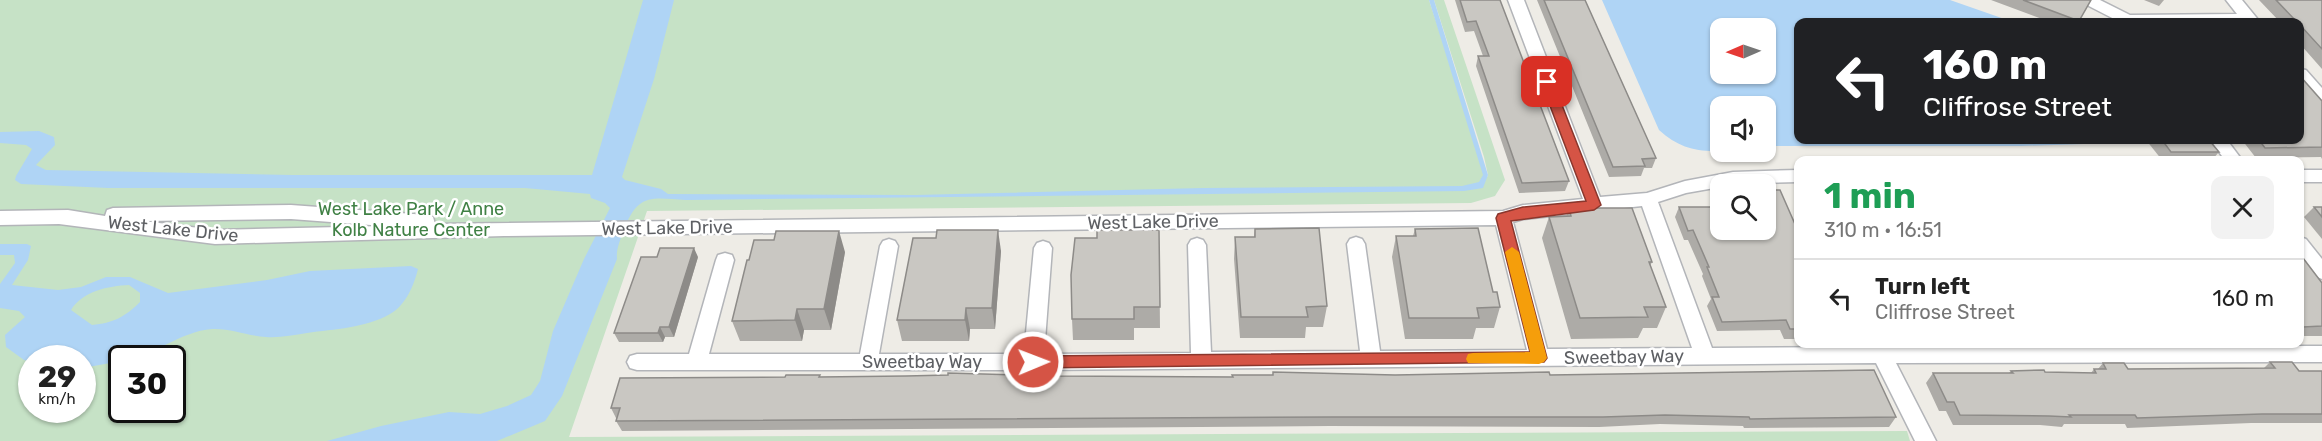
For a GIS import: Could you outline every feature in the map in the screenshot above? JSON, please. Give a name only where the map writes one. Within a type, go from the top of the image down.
[{"type":"street","points":[[1516,0],[1594,205]]},
{"type":"street","points":[[2088,0],[2122,18]]},
{"type":"street","points":[[2234,0],[2248,18]]},
{"type":"street","points":[[2304,79],[2322,99]]},
{"type":"street","points":[[2221,144],[2231,156]]},
{"type":"street","points":[[2304,176],[2322,176]]},
{"type":"street","name":"West Lake Drive","points":[[58,217],[215,237],[504,229],[1503,218],[1523,212],[1648,199],[1685,187],[1733,178],[1794,180]]},
{"type":"street","points":[[1648,199],[1705,356]]},
{"type":"street","points":[[215,237],[230,212]]},
{"type":"street","name":"West Lake Drive","points":[[0,218],[230,212],[328,214],[504,229]]},
{"type":"street","points":[[1503,218],[1539,358]]},
{"type":"street","points":[[1356,244],[1371,360]]},
{"type":"street","points":[[868,362],[889,246]]},
{"type":"street","points":[[1197,246],[1202,360]]},
{"type":"street","points":[[1033,362],[1043,248]]},
{"type":"street","points":[[2304,249],[2322,272]]},
{"type":"street","points":[[697,362],[725,260]]},
{"type":"street","points":[[1879,349],[1926,441]]},
{"type":"street","name":"Sweetbay Way","points":[[637,362],[1371,360],[1705,356],[1879,349],[2216,349],[2322,354]]},
{"type":"green space","name":"West Lake Park / Anne Kolb Nature Center","points":[[0,0],[1429,0],[1487,177],[1484,157],[1434,0],[1444,0],[1505,180],[1495,196],[1471,203],[647,211],[569,437],[1907,431],[1910,441],[0,441]]},
{"type":"water","points":[[643,0],[674,0],[654,79],[622,177],[625,180],[661,189],[668,194],[916,195],[1203,188],[1462,186],[1479,182],[1483,175],[1429,0],[1434,0],[1488,175],[1483,188],[1464,191],[653,199],[639,204],[628,220],[618,245],[617,259],[562,396],[545,421],[497,441],[327,441],[381,426],[449,412],[480,414],[507,406],[531,395],[540,381],[553,331],[584,259],[610,208],[605,203],[591,198],[590,194],[525,188],[108,188],[21,184],[15,180],[16,176],[32,149],[26,145],[0,143],[0,132],[39,131],[54,137],[55,145],[36,165],[46,170],[292,175],[592,175]]},
{"type":"water","points":[[1602,0],[1950,0],[2002,18],[1794,18],[1794,144],[2082,144],[1776,146],[1776,96],[1710,96],[1710,151],[1687,147],[1673,141],[1659,130]]},
{"type":"water","points":[[0,244],[31,246],[28,260],[12,285],[58,290],[81,287],[106,277],[130,277],[168,293],[267,280],[310,271],[411,266],[418,269],[412,288],[405,300],[396,310],[381,319],[350,327],[276,337],[212,329],[189,334],[165,345],[108,345],[108,363],[96,366],[96,345],[18,345],[18,356],[6,347],[5,335],[25,317],[19,311],[0,308],[0,284],[15,263],[14,255],[0,255]],"holes":[[[129,285],[140,293],[140,302],[118,318],[92,325],[71,310],[89,294],[105,288]]]},
{"type":"building","points":[[1460,0],[1500,0],[1569,181],[1522,183],[1478,56],[1489,56],[1476,21],[1467,22]]},
{"type":"building","points":[[1544,0],[1585,0],[1656,158],[1642,159],[1645,166],[1613,167]]},
{"type":"building","points":[[2023,0],[2091,0],[2081,18],[2071,18]]},
{"type":"building","points":[[2276,0],[2322,0],[2322,49],[2304,29],[2304,18],[2293,18]]},
{"type":"building","points":[[2304,81],[2322,101],[2322,147],[2265,148],[2262,144],[2304,144]]},
{"type":"building","points":[[2165,144],[2212,144],[2219,152],[2171,152]]},
{"type":"building","points":[[1776,190],[1780,190],[1794,222],[1794,329],[1790,329],[1786,320],[1722,322],[1712,297],[1719,297],[1707,267],[1709,267],[1693,230],[1688,231],[1679,207],[1710,207],[1710,240],[1776,240]]},
{"type":"building","points":[[2314,207],[2322,207],[2322,217]]},
{"type":"building","points":[[1569,208],[1632,208],[1666,307],[1644,307],[1648,317],[1580,318],[1549,217],[1571,216]]},
{"type":"building","points":[[1319,228],[1327,306],[1306,307],[1308,317],[1241,317],[1235,237],[1255,237],[1255,229]]},
{"type":"building","points":[[1478,228],[1493,292],[1497,292],[1500,307],[1477,308],[1479,318],[1409,318],[1396,236],[1416,236],[1415,229]]},
{"type":"building","points":[[937,230],[998,230],[992,308],[966,308],[965,320],[897,320],[913,238],[936,238]]},
{"type":"building","points":[[1097,230],[1159,230],[1160,307],[1134,307],[1134,319],[1072,319],[1071,275],[1075,238],[1097,238]]},
{"type":"building","points":[[776,231],[839,231],[824,309],[797,309],[795,320],[732,321],[754,240],[774,240]]},
{"type":"building","points":[[660,248],[694,248],[669,327],[660,327],[658,333],[614,333],[641,257],[657,257]]},
{"type":"building","points":[[2304,259],[2322,283],[2322,326],[2304,327]]},
{"type":"building","points":[[2270,362],[2292,362],[2299,371],[2322,371],[2322,414],[2137,418],[2135,415],[2069,415],[2071,417],[1960,415],[1954,402],[1947,402],[1933,373],[2013,373],[2011,371],[2044,370],[2045,372],[2096,373],[2094,369],[2106,369],[2103,363],[2124,363],[2128,369],[2275,368]]},
{"type":"building","points":[[1874,370],[1896,417],[1750,419],[1749,417],[1665,415],[616,421],[620,408],[611,408],[620,378],[785,377],[786,375],[906,376],[948,375],[948,373],[1233,377],[1232,375],[1273,375],[1273,372],[1395,375],[1549,372],[1550,375]]},
{"type":"slow traffic","points":[[1473,359],[1539,358],[1512,252]]},
{"type":"route","points":[[1033,362],[1539,358],[1503,218],[1523,212],[1594,205],[1547,82]]}]
